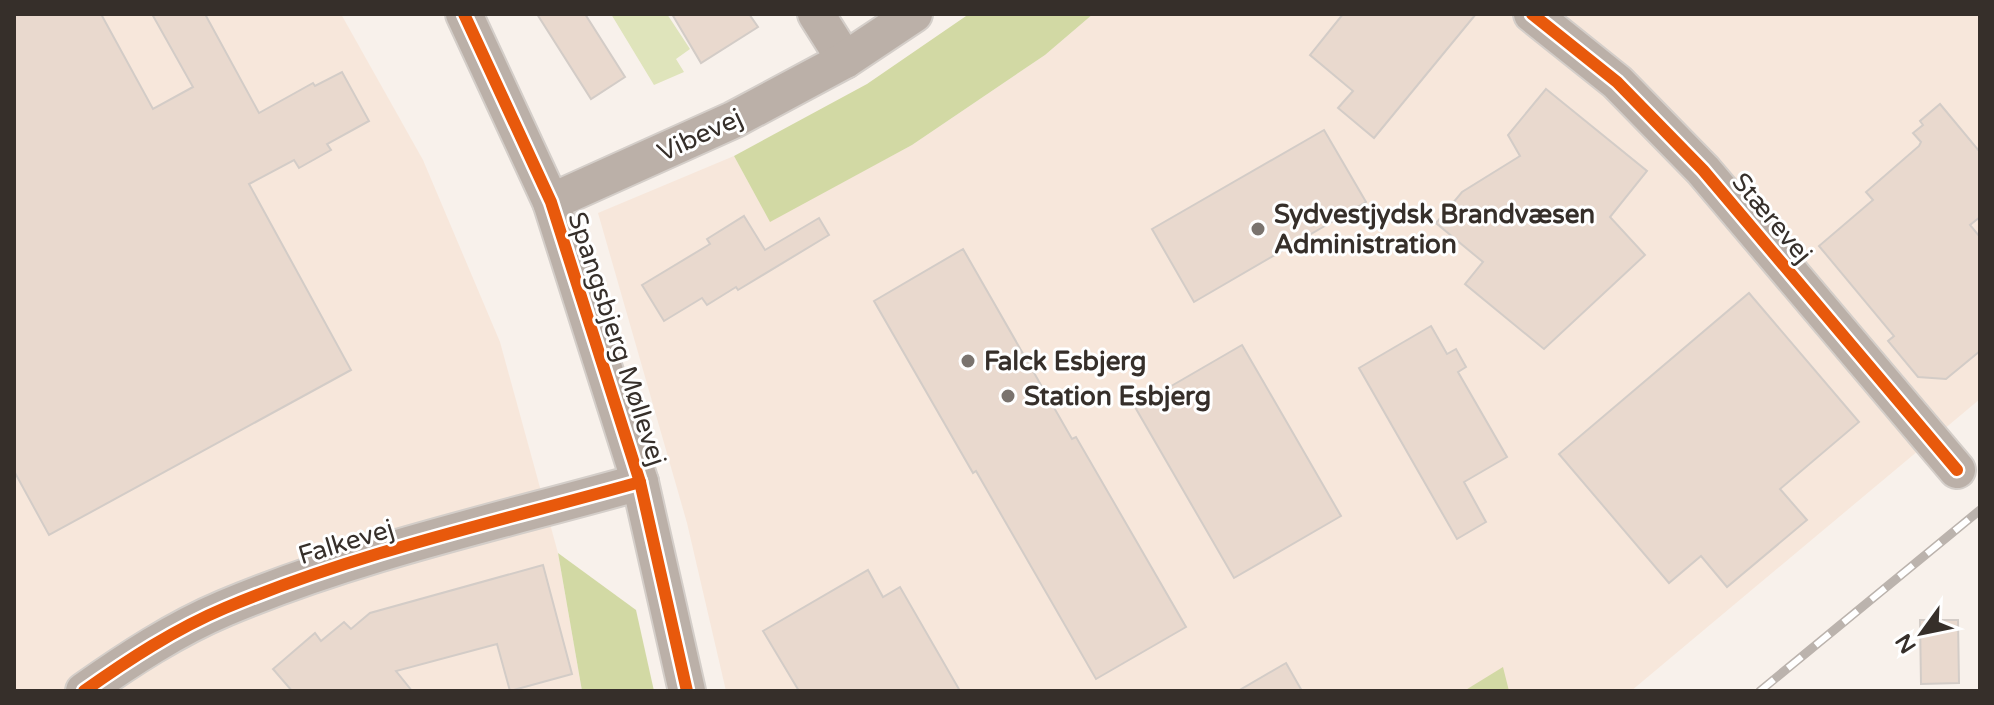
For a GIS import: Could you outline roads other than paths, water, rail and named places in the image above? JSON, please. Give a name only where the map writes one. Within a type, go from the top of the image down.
[{"type":"street","name":"Spangsbjerg Møllevej","points":[[464,14],[551,202],[640,482],[687,691]]},
{"type":"street","points":[[816,14],[845,60]]},
{"type":"street","name":"Vibevej","points":[[551,202],[733,120],[845,60],[914,14]]},
{"type":"street","name":"Stærevej","points":[[1532,14],[1617,82],[1703,170],[1957,470]]},
{"type":"street","name":"Falkevej","points":[[84,691],[160,641],[223,609],[322,570],[640,482]]},
{"type":"railway","points":[[1760,691],[1980,510]]},
{"type":"place","name":"Sydvestjydsk Brandvæsen Administration","points":[[1258,229]]},
{"type":"place","name":"Falck Esbjerg","points":[[968,361]]},
{"type":"place","name":"Station Esbjerg","points":[[1008,396]]}]
